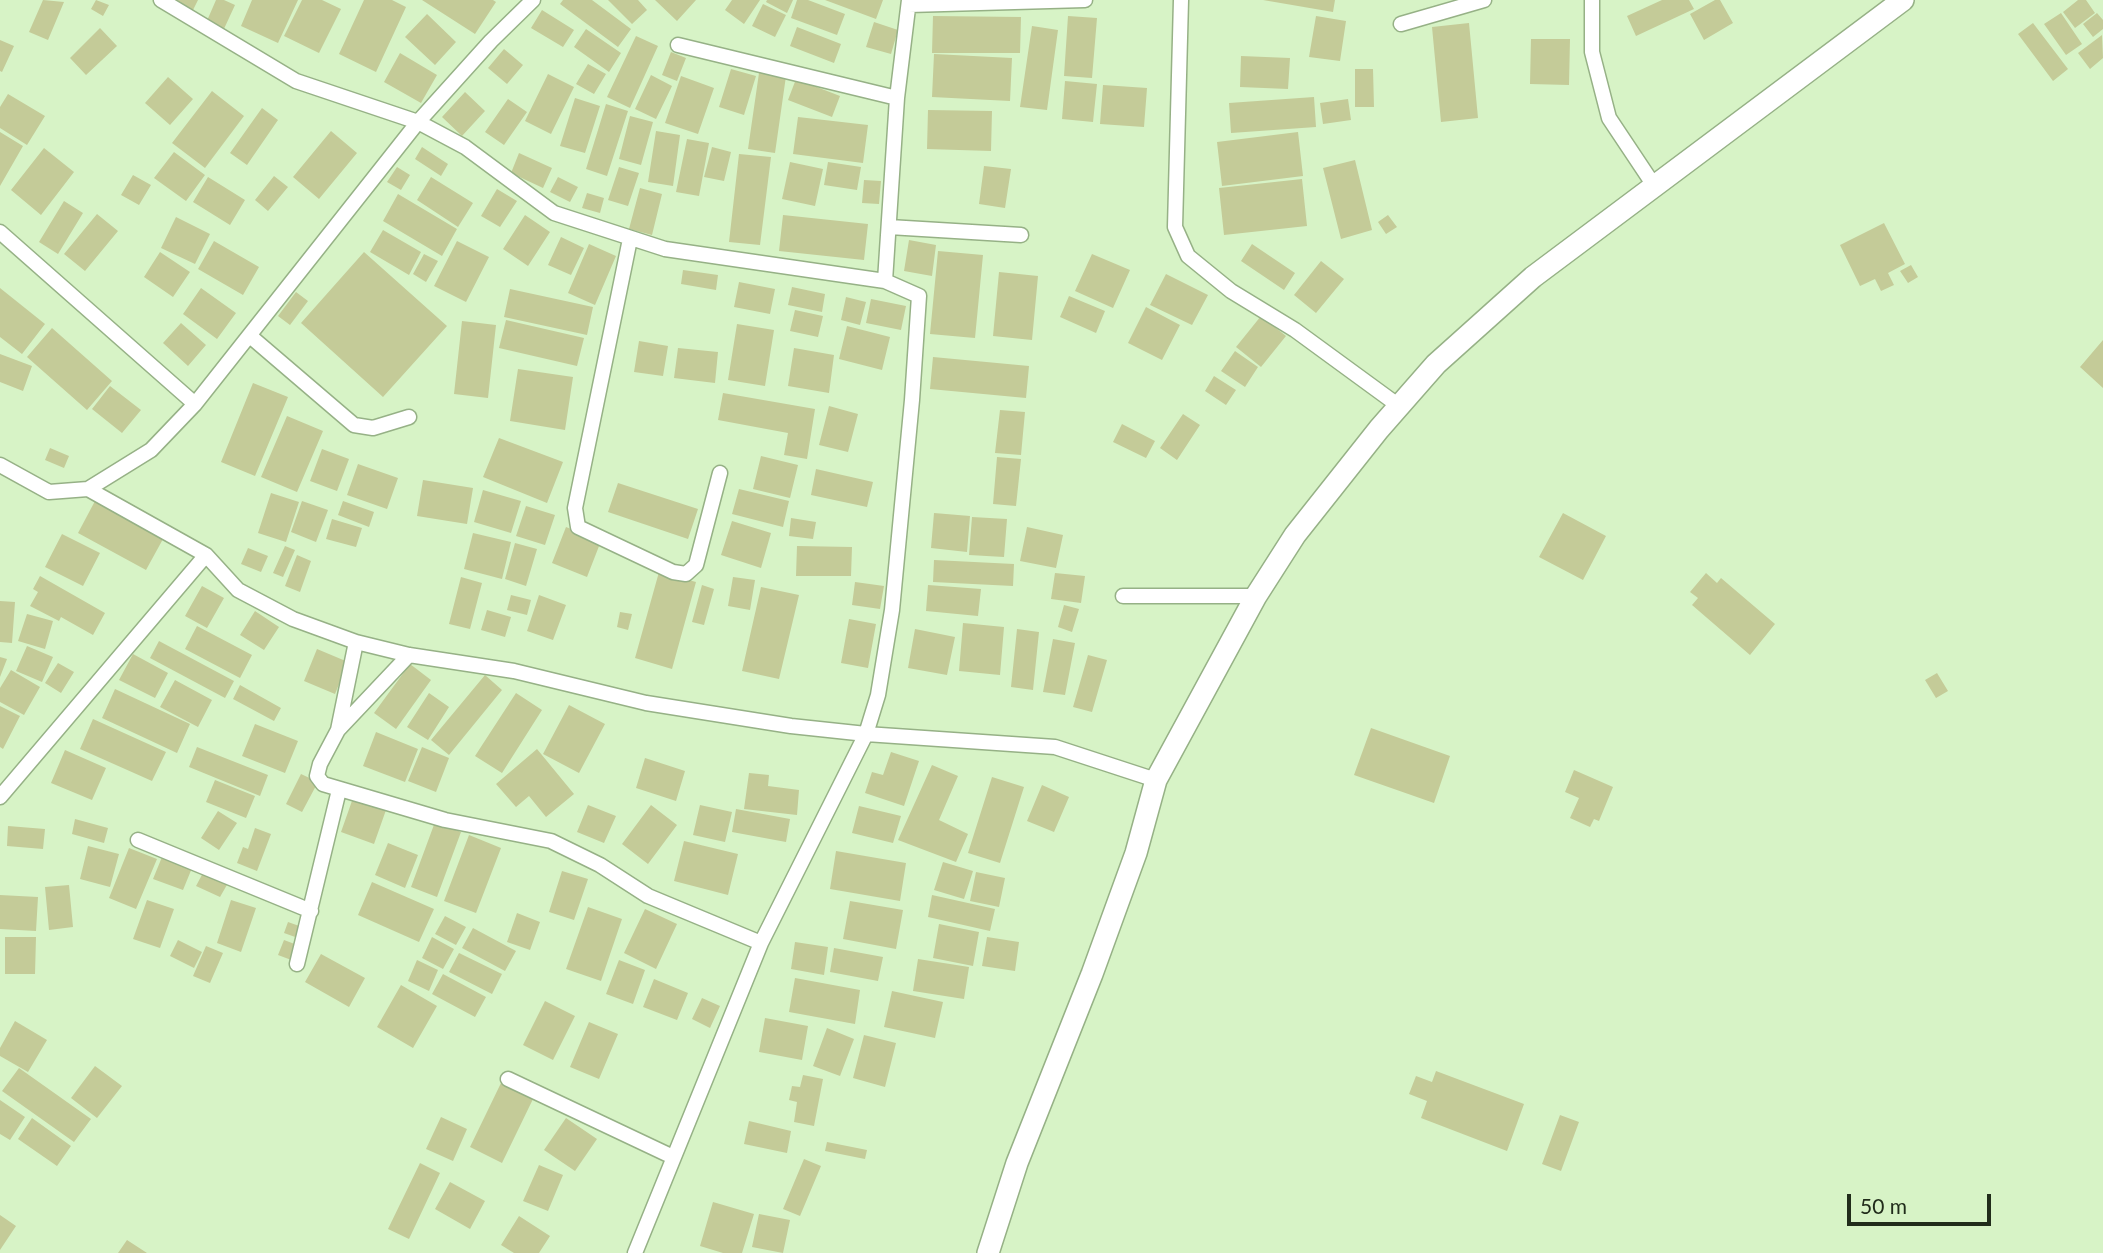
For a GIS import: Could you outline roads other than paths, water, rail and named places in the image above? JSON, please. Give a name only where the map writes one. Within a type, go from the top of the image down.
[{"type":"street","points":[[161,0],[296,81],[418,122],[465,147],[554,213],[666,249],[884,281],[919,296],[892,610],[878,695],[866,734],[761,943],[635,1253]]},
{"type":"street","points":[[0,465],[49,492],[88,489],[151,450],[195,404],[418,122],[491,41],[533,0]]},
{"type":"street","points":[[884,281],[897,98],[909,2],[1085,0]]},
{"type":"street","points":[[1181,0],[1175,228],[1188,256],[1231,291],[1295,330],[1399,406]]},
{"type":"street","points":[[1401,24],[1484,0]]},
{"type":"street","points":[[1592,0],[1591,52],[1609,118],[1655,187]]},
{"type":"street","points":[[988,1253],[1017,1163],[1092,974],[1136,853],[1156,780],[1256,596],[1295,536],[1436,364],[1533,277],[1903,0]]},
{"type":"street","points":[[678,45],[897,98]]},
{"type":"street","points":[[889,227],[1021,234]]},
{"type":"street","points":[[0,232],[195,404]]},
{"type":"street","points":[[630,239],[575,508],[578,527],[673,572],[686,574],[696,565],[720,473]]},
{"type":"street","points":[[250,336],[354,425],[373,428],[409,417]]},
{"type":"street","points":[[88,489],[206,555],[238,590],[293,620],[356,642],[409,656],[514,671],[646,703],[791,726],[1055,747],[1156,780]]},
{"type":"street","points":[[0,797],[206,555]]},
{"type":"street","points":[[1123,596],[1256,596]]},
{"type":"street","points":[[338,730],[356,642]]},
{"type":"street","points":[[409,656],[338,730],[320,764],[317,776],[323,784],[445,820],[551,841],[600,866],[648,896],[761,943]]},
{"type":"street","points":[[297,964],[339,790]]},
{"type":"street","points":[[138,840],[310,911]]},
{"type":"street","points":[[508,1079],[673,1157]]}]
